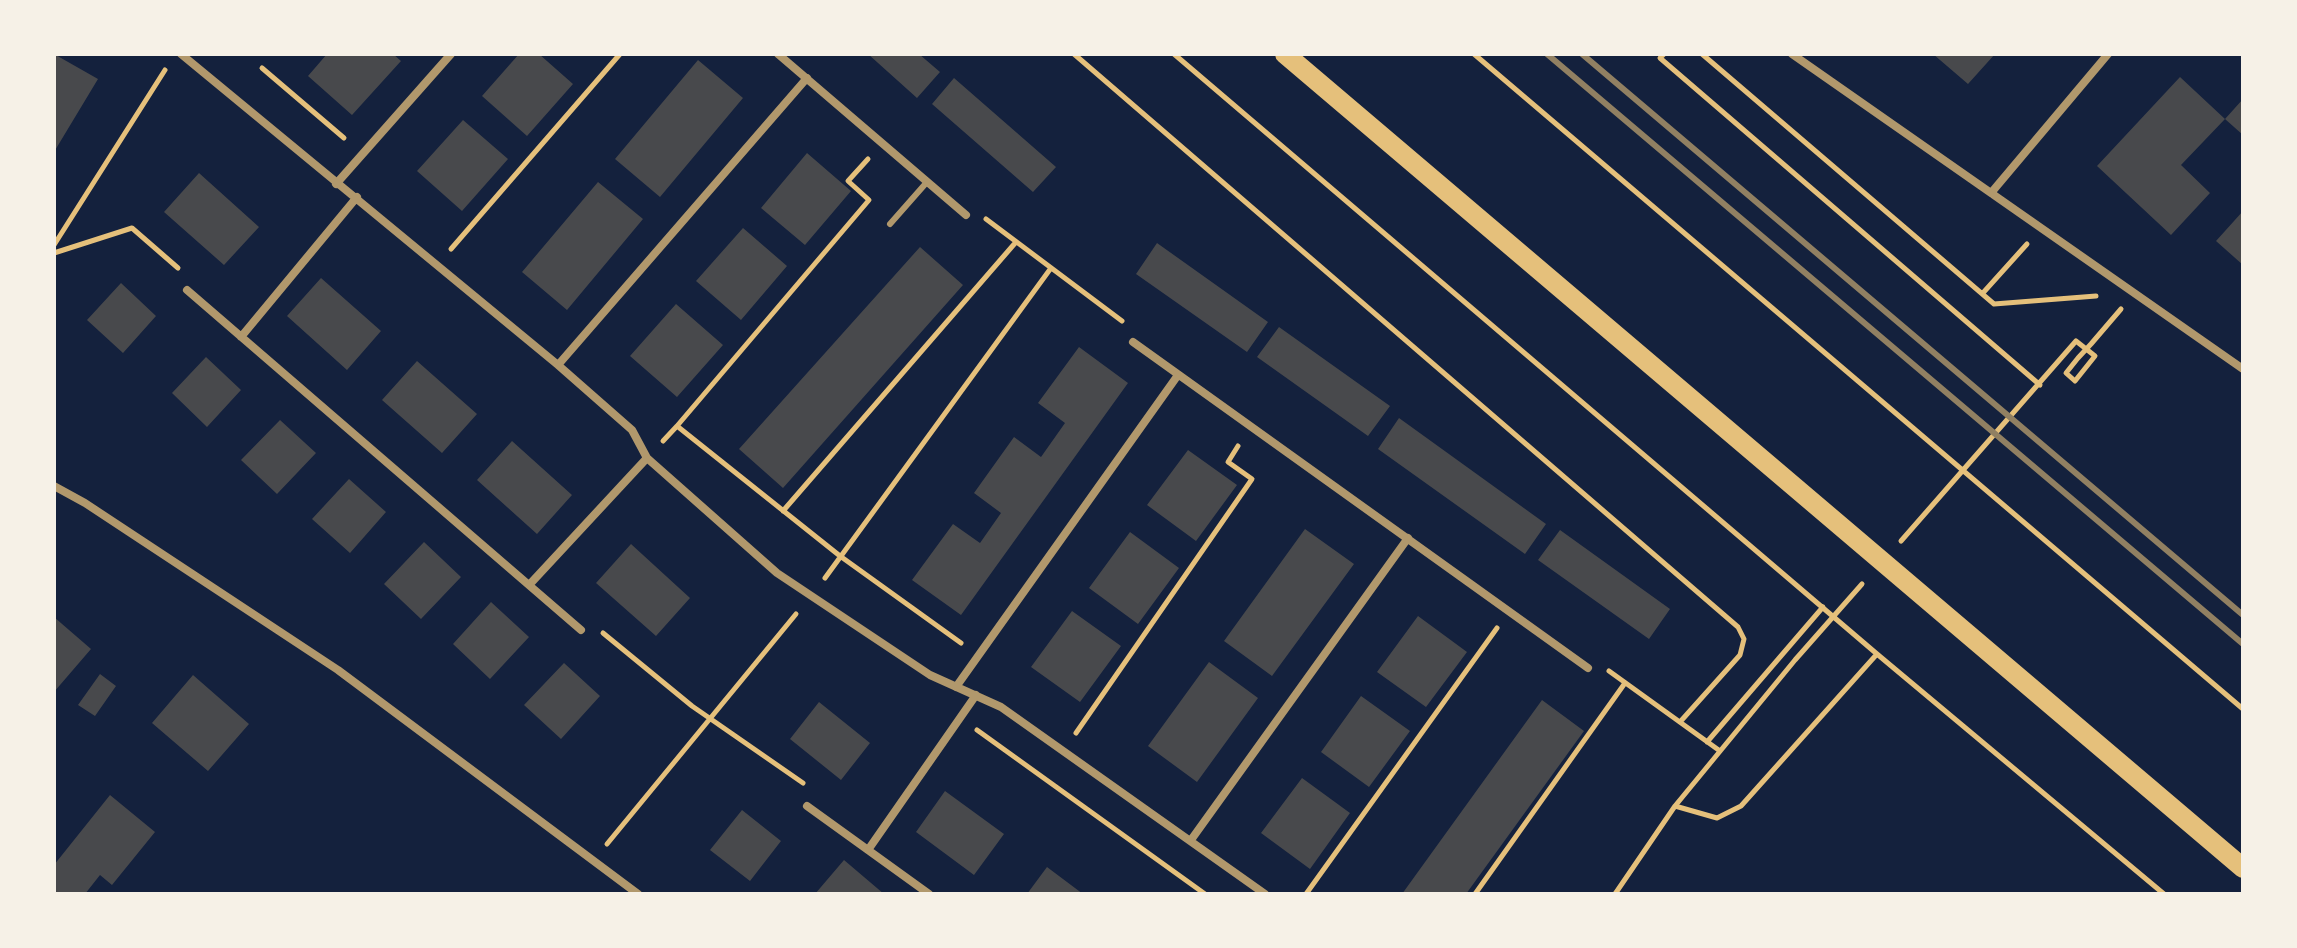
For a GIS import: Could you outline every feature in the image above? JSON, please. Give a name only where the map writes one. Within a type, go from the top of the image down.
[{"type":"main road","points":[[1285,54],[2243,868]]},
{"type":"street","points":[[181,54],[558,365],[632,430],[647,458],[777,573],[810,598],[930,675],[1001,707],[1265,894]]},
{"type":"street","points":[[336,184],[451,54]]},
{"type":"street","points":[[778,54],[966,215]]},
{"type":"street","points":[[1792,54],[2243,369]]},
{"type":"street","points":[[1991,193],[2108,54]]},
{"type":"street","points":[[558,365],[807,78]]},
{"type":"street","points":[[241,337],[357,197]]},
{"type":"street","points":[[187,290],[581,630]]},
{"type":"street","points":[[1133,342],[1588,668]]},
{"type":"street","points":[[956,687],[1178,375]]},
{"type":"street","points":[[530,584],[647,458]]},
{"type":"street","points":[[54,486],[85,503],[338,670],[638,894]]},
{"type":"street","points":[[1191,840],[1408,538]]},
{"type":"street","points":[[868,850],[976,695]]},
{"type":"street","points":[[807,806],[929,894]]},
{"type":"lane","points":[[890,224],[927,182]]},
{"type":"path","points":[[437,264],[620,54]]},
{"type":"path","points":[[1074,54],[1738,627],[1744,639],[1740,655],[1680,722]]},
{"type":"path","points":[[1174,54],[1877,654],[2164,894]]},
{"type":"path","points":[[1474,54],[2243,709]]},
{"type":"path","points":[[1664,54],[1660,58],[2040,385]]},
{"type":"path","points":[[1702,54],[1994,304],[2134,293]]},
{"type":"path","points":[[54,245],[167,67]]},
{"type":"path","points":[[262,68],[363,155]]},
{"type":"path","points":[[647,458],[869,200],[848,181],[882,143]]},
{"type":"path","points":[[966,215],[985,218],[1130,327],[1133,342]]},
{"type":"path","points":[[54,253],[132,228],[184,274],[187,290]]},
{"type":"path","points":[[1982,294],[2031,241]]},
{"type":"path","points":[[783,511],[1016,242]]},
{"type":"path","points":[[593,860],[810,598],[1051,268]]},
{"type":"path","points":[[1897,545],[2076,341],[2095,356],[2075,381],[2066,373],[2078,358],[2091,344],[2134,293]]},
{"type":"path","points":[[677,426],[840,556],[978,655]]},
{"type":"path","points":[[1064,750],[1252,479],[1228,462]]},
{"type":"path","points":[[1615,894],[1675,806],[1795,660],[1866,580]]},
{"type":"path","points":[[1707,742],[1823,607]]},
{"type":"path","points":[[1306,894],[1509,611]]},
{"type":"path","points":[[581,630],[589,622],[692,706],[817,793],[807,806]]},
{"type":"path","points":[[1675,806],[1717,818],[1741,806],[1877,654]]},
{"type":"path","points":[[1588,668],[1593,660],[1720,751]]},
{"type":"path","points":[[1475,894],[1625,683]]},
{"type":"path","points":[[960,718],[1205,894]]},
{"type":"building","points":[[54,54],[98,79],[54,152]]},
{"type":"building","points":[[327,54],[393,54],[401,61],[352,115],[308,76]]},
{"type":"building","points":[[519,54],[539,54],[573,84],[527,136],[482,96]]},
{"type":"building","points":[[868,54],[919,54],[940,72],[917,98]]},
{"type":"building","points":[[1933,54],[1995,54],[1968,84]]},
{"type":"building","points":[[698,60],[743,98],[660,197],[615,159]]},
{"type":"building","points":[[2180,77],[2225,119],[2181,165],[2210,193],[2171,235],[2097,166]]},
{"type":"building","points":[[954,78],[1056,167],[1033,192],[932,104]]},
{"type":"building","points":[[2243,99],[2243,135],[2225,119]]},
{"type":"building","points":[[463,120],[508,159],[462,211],[417,171]]},
{"type":"building","points":[[807,153],[851,191],[805,245],[761,208]]},
{"type":"building","points":[[199,173],[259,227],[224,265],[164,212]]},
{"type":"building","points":[[598,182],[643,219],[567,310],[522,272]]},
{"type":"building","points":[[2243,211],[2243,265],[2216,241]]},
{"type":"building","points":[[743,228],[787,266],[741,320],[696,281]]},
{"type":"building","points":[[1157,243],[1268,322],[1247,352],[1136,274]]},
{"type":"building","points":[[920,247],[963,285],[783,488],[739,449]]},
{"type":"building","points":[[321,278],[381,331],[347,370],[287,316]]},
{"type":"building","points":[[121,283],[156,316],[123,353],[87,320]]},
{"type":"building","points":[[676,304],[723,345],[677,397],[630,356]]},
{"type":"building","points":[[1279,327],[1390,406],[1368,436],[1257,357]]},
{"type":"building","points":[[1079,347],[1128,383],[961,615],[912,580],[953,524],[980,543],[1001,513],[974,493],[1014,437],[1041,457],[1065,423],[1038,403]]},
{"type":"building","points":[[206,357],[241,390],[207,427],[172,393]]},
{"type":"building","points":[[417,361],[477,414],[442,453],[382,400]]},
{"type":"building","points":[[1399,418],[1546,524],[1525,554],[1378,449]]},
{"type":"building","points":[[280,420],[316,453],[277,494],[241,460]]},
{"type":"building","points":[[512,441],[572,495],[537,534],[477,480]]},
{"type":"building","points":[[1188,450],[1237,485],[1196,541],[1147,505]]},
{"type":"building","points":[[349,479],[386,512],[350,553],[312,519]]},
{"type":"building","points":[[1305,529],[1354,564],[1272,676],[1224,641]]},
{"type":"building","points":[[1560,530],[1670,609],[1649,639],[1538,560]]},
{"type":"building","points":[[1130,532],[1179,568],[1138,624],[1089,588]]},
{"type":"building","points":[[424,542],[461,577],[421,619],[384,584]]},
{"type":"building","points":[[631,544],[690,598],[656,636],[596,583]]},
{"type":"building","points":[[491,602],[529,637],[490,679],[453,644]]},
{"type":"building","points":[[1072,611],[1121,646],[1080,702],[1031,667]]},
{"type":"building","points":[[1418,616],[1467,652],[1426,707],[1377,672]]},
{"type":"building","points":[[54,617],[91,649],[54,692]]},
{"type":"building","points":[[1209,662],[1258,698],[1197,782],[1148,746]]},
{"type":"building","points":[[564,663],[600,696],[561,739],[524,705]]},
{"type":"building","points":[[100,674],[116,686],[95,716],[78,705]]},
{"type":"building","points":[[193,675],[249,724],[208,771],[152,723]]},
{"type":"building","points":[[1361,696],[1410,731],[1369,787],[1321,752]]},
{"type":"building","points":[[1542,700],[1584,731],[1466,894],[1402,894]]},
{"type":"building","points":[[819,702],[870,743],[841,780],[790,739]]},
{"type":"building","points":[[1302,778],[1350,813],[1310,869],[1261,833]]},
{"type":"building","points":[[945,791],[1004,834],[974,875],[916,832]]},
{"type":"building","points":[[110,795],[155,832],[112,885],[100,875],[85,894],[54,894],[54,865]]},
{"type":"building","points":[[742,810],[781,841],[750,881],[710,850]]},
{"type":"building","points":[[844,860],[884,894],[815,894]]},
{"type":"building","points":[[1047,867],[1083,894],[1027,894]]},
{"type":"railway","points":[[1547,54],[2243,644]]},
{"type":"railway","points":[[1582,54],[2243,615]]}]
